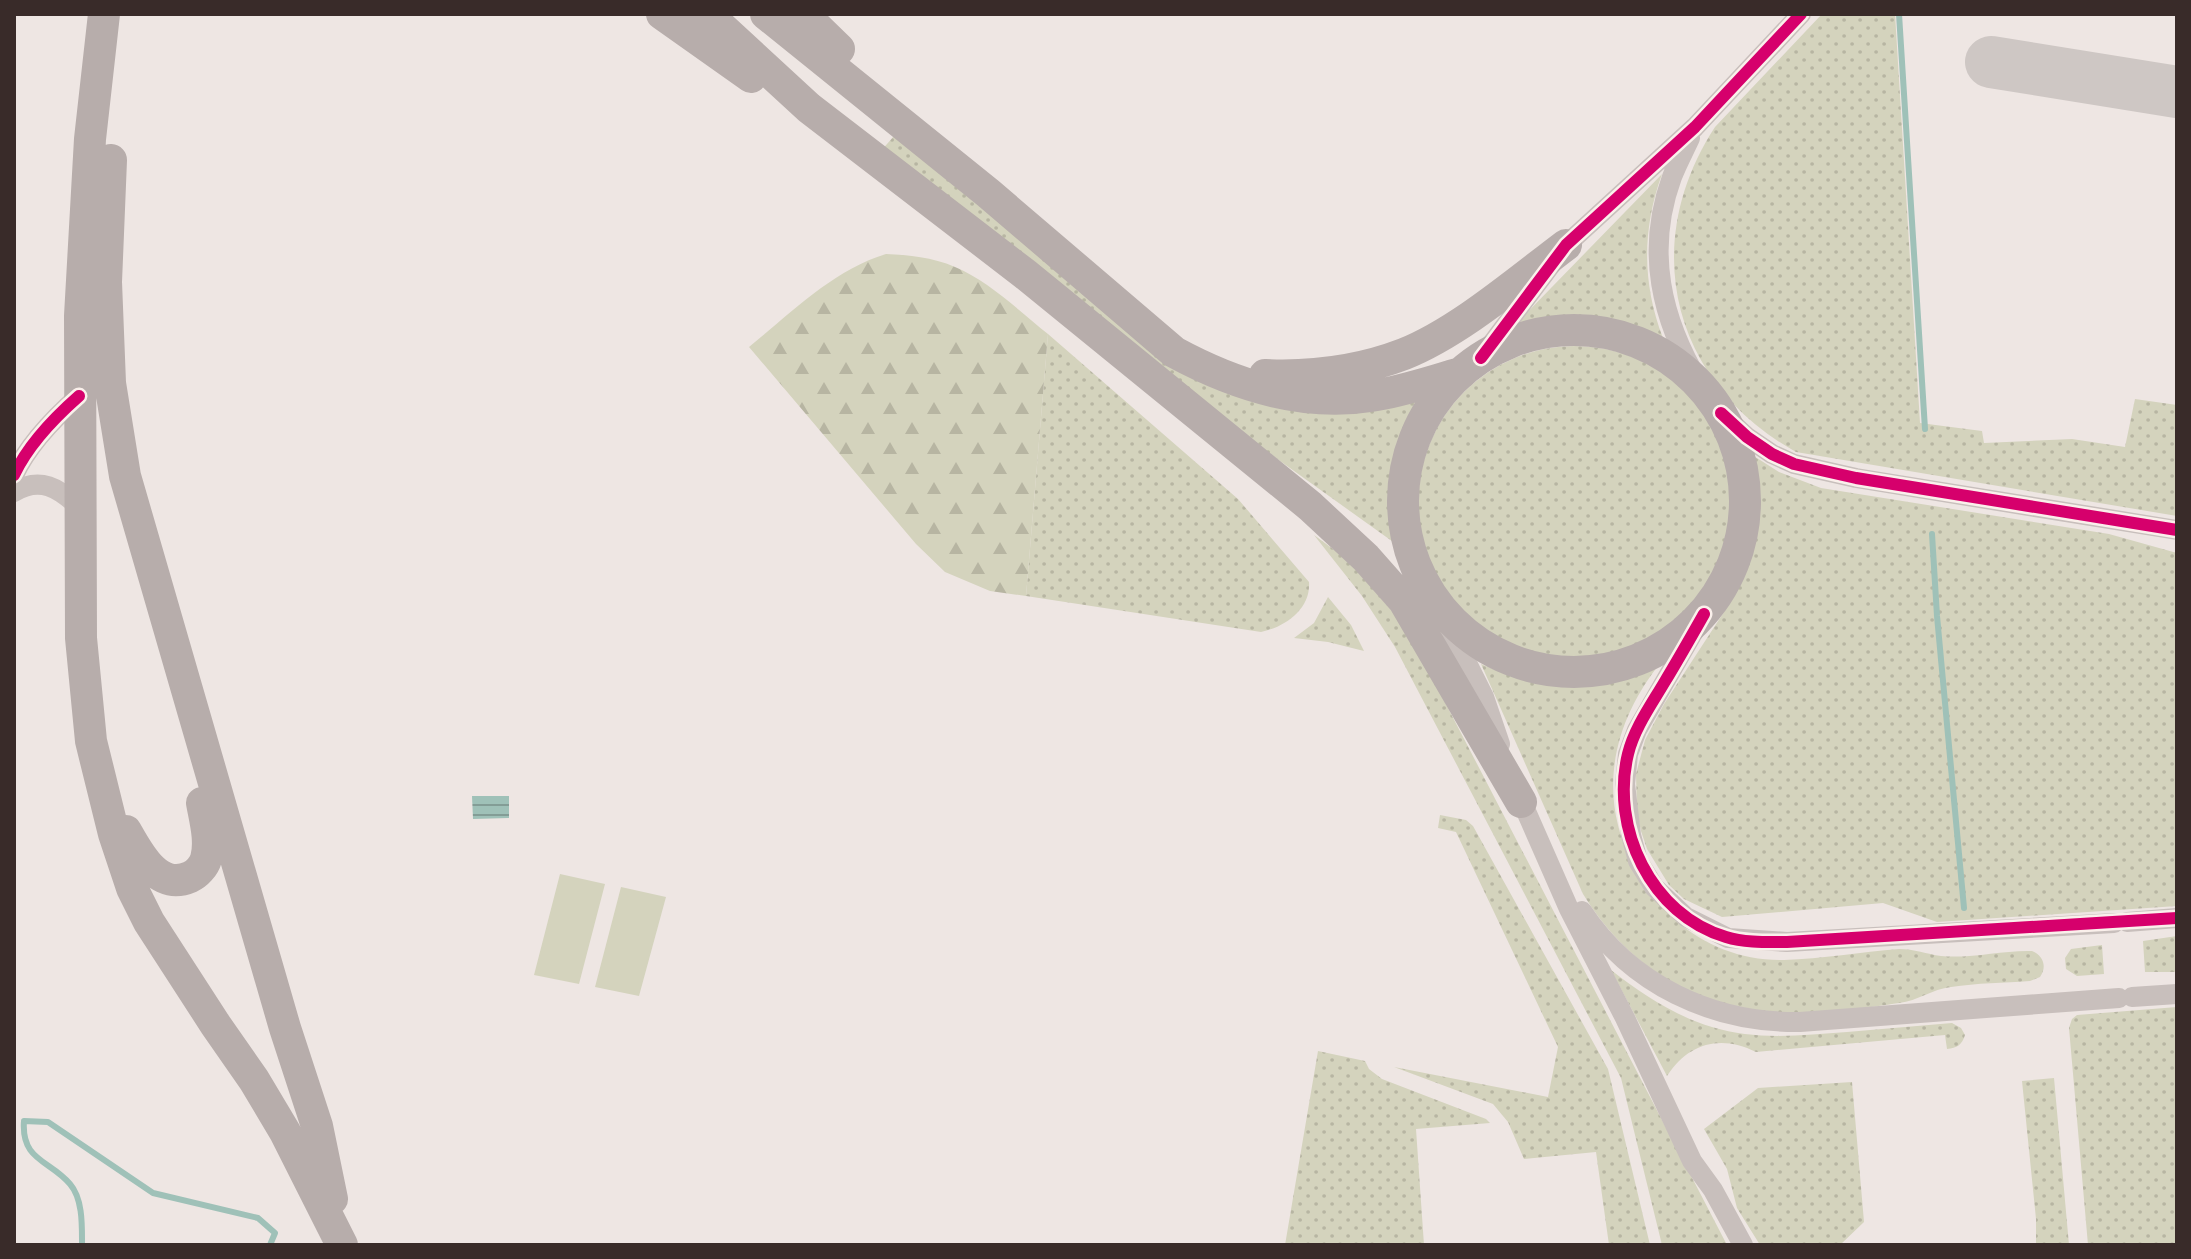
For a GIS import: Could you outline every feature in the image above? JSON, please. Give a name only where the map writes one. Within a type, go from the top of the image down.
[{"type":"main road","points":[[90,14],[90,139]]},
{"type":"main road","points":[[104,14],[90,139],[80,316],[81,638],[91,741],[114,834],[132,888],[149,922],[277,1119],[342,1245]]},
{"type":"main road","points":[[119,14],[106,282],[110,383],[125,476],[285,1028],[317,1126],[342,1245]]},
{"type":"main road","points":[[662,14],[786,99],[809,108]]},
{"type":"main road","points":[[707,14],[809,108],[1025,274],[1310,506],[1366,558],[1404,601],[1521,802]]},
{"type":"main road","points":[[766,14],[988,193],[1174,352],[1207,370],[1259,388],[1314,398],[1371,396],[1471,365],[1513,342],[1547,333],[1595,332],[1641,344],[1662,355],[1700,384],[1721,413],[1736,445],[1745,480],[1744,528],[1730,573],[1704,614],[1661,649],[1636,661],[1596,670],[1555,671],[1528,666],[1478,643],[1456,626],[1430,593],[1376,541],[1310,506]]},
{"type":"main road","points":[[803,14],[988,193]]},
{"type":"main road","points":[[1207,370],[1286,376],[1334,372],[1403,354],[1458,323],[1566,245]]},
{"type":"main road","points":[[1430,593],[1412,558],[1405,533],[1403,482],[1412,445],[1428,411],[1471,365]]},
{"type":"main road","points":[[99,774],[140,857],[162,877],[183,880],[195,876],[206,861],[208,843],[195,722]]},
{"type":"street","points":[[1471,365],[1566,245],[1695,127],[1801,14]]},
{"type":"street","points":[[1695,127],[1672,177],[1663,210],[1658,258],[1668,319],[1700,384]]},
{"type":"street","points":[[14,475],[35,443],[79,396]]},
{"type":"street","points":[[1721,413],[1747,437],[1794,464],[1856,478],[2177,530]]},
{"type":"street","points":[[14,492],[28,484],[56,487],[79,507]]},
{"type":"street","points":[[1430,593],[1459,643],[1484,697],[1521,802],[1569,909],[1625,1018],[1692,1161],[1713,1190],[1743,1245]]},
{"type":"street","points":[[1704,614],[1637,730],[1628,754],[1625,784],[1638,861],[1654,887],[1686,917],[1728,938],[1758,941],[2177,918]]},
{"type":"street","points":[[1552,868],[1592,926],[1632,969],[1700,1007],[1741,1018],[1800,1022],[2177,994]]},
{"type":"green space","points":[[1822,14],[1895,14],[1920,423],[1982,431],[1984,443],[2072,439],[2125,447],[2135,399],[2177,405],[2177,516],[1796,452],[1754,423],[1720,389],[1696,350],[1680,308],[1674,263],[1678,218],[1691,172],[1715,127]]},
{"type":"green space","points":[[894,136],[1178,368],[1435,387],[1412,423],[1398,461],[1392,502],[1396,544],[1167,380],[880,152]]},
{"type":"green space","points":[[1662,174],[1651,216],[1647,256],[1651,297],[1663,338],[1625,326],[1588,321],[1551,321],[1512,328]]},
{"type":"green space","points":[[886,254],[929,259],[968,273],[1048,334],[1026,596],[990,591],[945,572],[916,544],[749,347],[830,281]]},
{"type":"green space","points":[[1048,334],[1238,499],[1309,582],[1306,600],[1295,615],[1279,626],[1261,632],[1026,596]]},
{"type":"green space","points":[[1560,346],[1590,346],[1621,352],[1649,364],[1675,381],[1697,403],[1714,429],[1726,457],[1732,503],[1726,549],[1714,577],[1697,603],[1675,625],[1649,642],[1621,654],[1590,660],[1560,660],[1529,654],[1501,642],[1475,625],[1453,603],[1436,577],[1424,549],[1418,518],[1418,488],[1424,457],[1436,429],[1453,403],[1475,381],[1501,364],[1529,352]]},
{"type":"green space","points":[[1749,453],[1779,472],[1821,488],[2109,534],[2177,553],[2177,906],[1937,922],[1883,903],[1722,917],[1684,899],[1669,885],[1647,849],[1641,831],[1636,774],[1645,740],[1664,704],[1724,612],[1748,565],[1758,490]]},
{"type":"green space","points":[[1314,535],[1348,560],[1398,618],[1422,658],[1727,1245],[1662,1245],[1621,1078],[1395,647],[1362,596]]},
{"type":"green space","points":[[1328,597],[1351,625],[1364,651],[1294,638],[1314,623]]},
{"type":"green space","points":[[1662,661],[1637,698],[1620,738],[1615,759],[1614,803],[1627,853],[1640,878],[1657,902],[1677,922],[1726,950],[1754,958],[1784,960],[1899,949],[1952,957],[2032,951],[2043,962],[2040,977],[2030,981],[1944,988],[1906,1002],[1872,1007],[1784,1013],[1722,1003],[1668,980],[1643,963],[1601,920],[1583,894],[1481,664],[1527,680],[1572,684],[1617,678]]},
{"type":"green space","points":[[1440,815],[1466,820],[1473,826],[1608,1069],[1650,1245],[1609,1245],[1596,1152],[1524,1159],[1508,1122],[1493,1104],[1394,1067],[1548,1097],[1558,1047],[1456,832],[1438,828]]},
{"type":"green space","points":[[560,874],[605,884],[579,984],[534,975]]},
{"type":"green space","points":[[621,887],[666,897],[639,996],[595,987]]},
{"type":"green space","points":[[2177,936],[2177,972],[2145,972],[2143,941]]},
{"type":"green space","points":[[2102,945],[2104,974],[2077,976],[2066,969],[2065,958],[2071,949]]},
{"type":"green space","points":[[1611,970],[1672,1010],[1729,1031],[1763,1036],[1796,1035],[1952,1023],[1961,1028],[1965,1035],[1959,1045],[1947,1049],[1945,1035],[1756,1052],[1718,1043],[1695,1049],[1667,1076]]},
{"type":"green space","points":[[2177,1007],[2177,1245],[2088,1245],[2069,1028],[2072,1019],[2077,1015]]},
{"type":"green space","points":[[1318,1051],[1365,1061],[1369,1069],[1382,1079],[1490,1123],[1416,1129],[1424,1245],[1285,1245]]},
{"type":"green space","points":[[2054,1078],[2069,1245],[2036,1245],[2022,1081]]},
{"type":"green space","points":[[1852,1082],[1864,1222],[1840,1245],[1760,1245],[1737,1208],[1727,1169],[1704,1129],[1758,1088]]},
{"type":"water","points":[[472,796],[509,796],[509,818],[473,819]]},
{"type":"waterway","points":[[1899,14],[1925,429]]},
{"type":"waterway","points":[[1932,534],[1964,908]]},
{"type":"waterway","points":[[82,1245],[81,1213],[74,1190],[32,1152],[24,1134],[24,1121],[48,1122],[153,1193],[258,1218],[275,1233],[270,1245]]},
{"type":"taxiway","points":[[1991,62],[2177,92]]},
{"type":"cycle path","points":[[1481,358],[1566,245],[1695,127],[1801,14]]},
{"type":"cycle path","points":[[14,475],[42,432],[79,396]]},
{"type":"cycle path","points":[[1721,413],[1747,437],[1794,464],[1856,478],[2177,530]]},
{"type":"cycle path","points":[[1704,614],[1639,726],[1628,754],[1624,782],[1625,811],[1631,839],[1642,865],[1657,889],[1677,910],[1700,926],[1733,939],[1787,942],[2177,918]]}]
